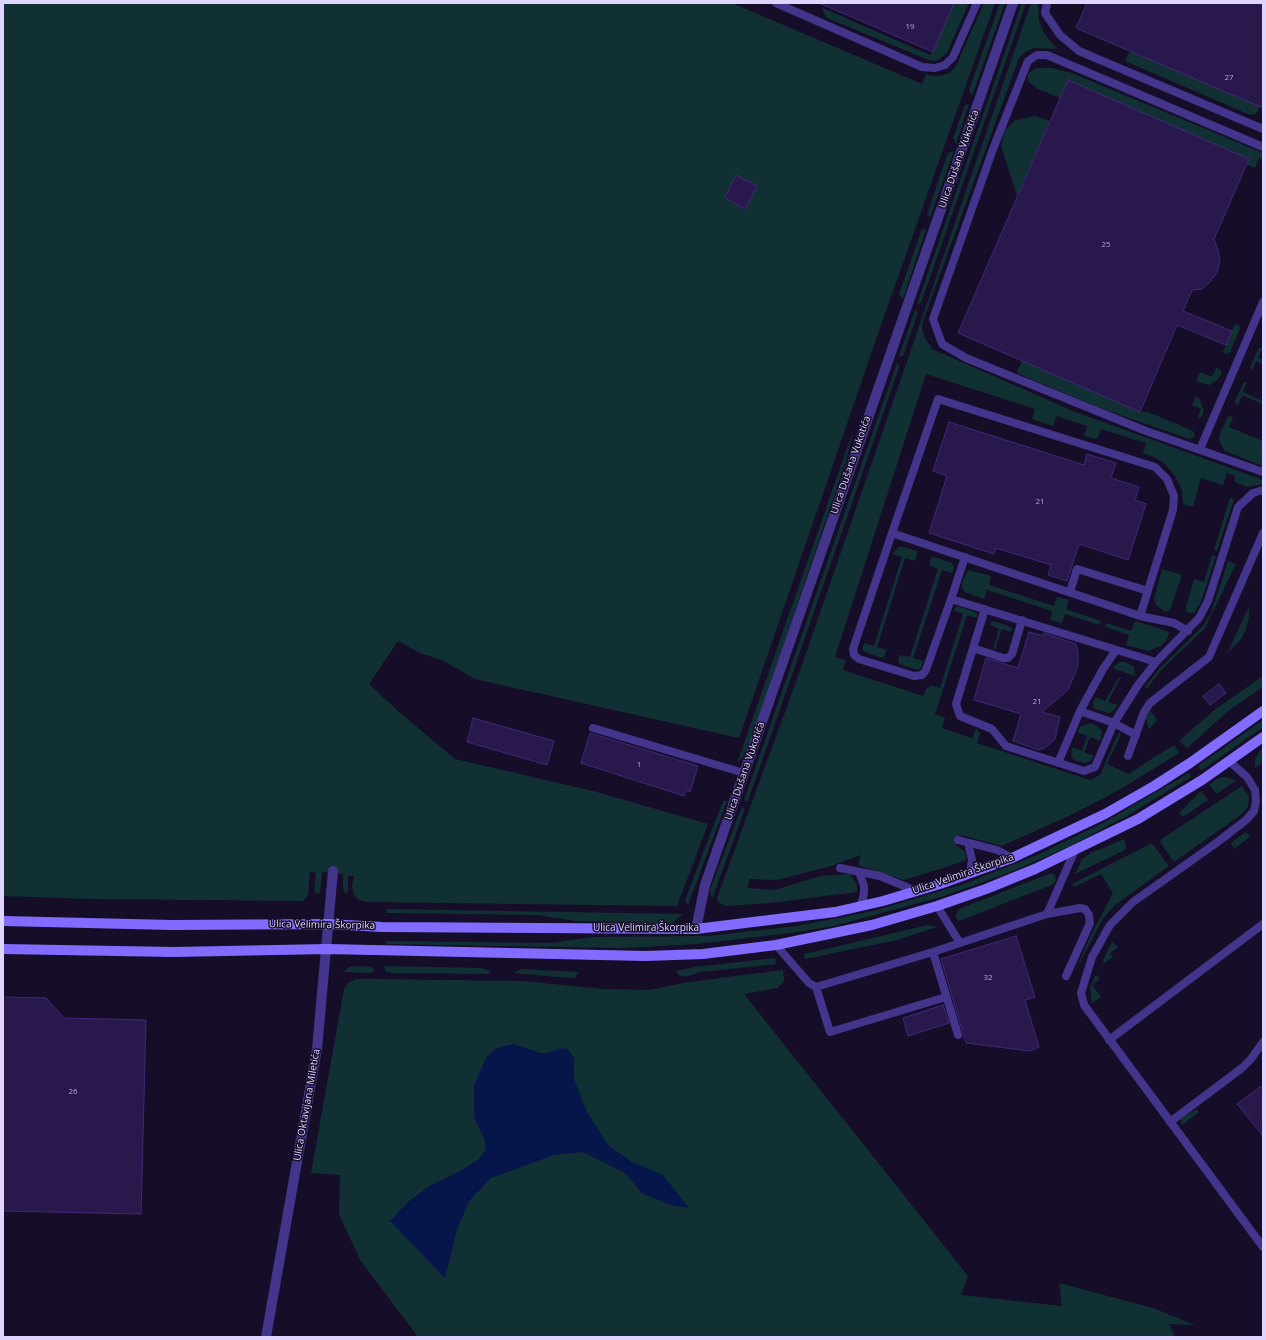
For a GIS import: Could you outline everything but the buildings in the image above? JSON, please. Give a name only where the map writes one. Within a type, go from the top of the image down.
[{"type":"main road","name":"Ulica Velimira Škorpika","points":[[3,921],[172,925],[329,924],[382,927],[696,929],[835,912],[916,891],[970,874],[1012,858],[1105,814],[1154,786],[1190,763],[1263,711]]},
{"type":"main road","name":"Ulica Velimira Škorpika","points":[[3,949],[174,952],[327,949],[646,956],[703,954],[776,945],[872,925],[937,906],[986,889],[1075,850],[1138,819],[1230,761],[1263,737]]},
{"type":"street","name":"Ulica Dušana Vukotića","points":[[696,929],[705,885],[1013,3]]},
{"type":"street","name":"Ulica Oktavijana Miletića","points":[[266,1337],[317,1049],[327,949],[332,871]]},
{"type":"lane","points":[[776,3],[922,67],[935,68],[945,65],[953,57],[977,3]]},
{"type":"lane","points":[[1047,3],[1045,13],[1060,35],[1079,50],[1263,129]]},
{"type":"lane","points":[[1263,147],[1047,55],[1037,55],[1028,61],[992,149],[933,319],[942,344],[966,358],[1146,432],[1200,449],[1263,472]]},
{"type":"lane","points":[[1200,449],[1263,302]]},
{"type":"lane","points":[[965,558],[926,670],[922,675],[914,676],[885,668],[859,659],[854,655],[853,649],[938,399],[1155,467],[1167,479],[1174,496],[1173,510],[1140,616]]},
{"type":"lane","points":[[986,609],[956,704],[960,716],[992,729],[1006,746],[1084,772],[1095,767],[1114,724],[1138,684],[1156,662],[1200,618],[1208,601],[1238,507],[1253,492],[1263,490]]},
{"type":"lane","points":[[892,533],[1140,616],[1174,623],[1188,631]]},
{"type":"lane","points":[[1128,756],[1144,712],[1150,703],[1209,657],[1263,533]]},
{"type":"lane","points":[[1070,592],[1077,569],[1148,591]]},
{"type":"lane","points":[[951,599],[1156,662]]},
{"type":"lane","points":[[973,648],[1003,658],[1008,658],[1012,654],[1022,620]]},
{"type":"lane","points":[[1058,763],[1080,711],[1102,669],[1116,650]]},
{"type":"lane","points":[[1080,711],[1114,724],[1136,735]]},
{"type":"lane","points":[[593,728],[744,773]]},
{"type":"lane","points":[[1230,761],[1247,777],[1255,790],[1256,801],[1254,811],[1246,820],[1133,902],[1110,925],[1092,958],[1081,993],[1084,1005],[1109,1040],[1263,1247]]},
{"type":"lane","points":[[1255,790],[1263,794]]},
{"type":"lane","points":[[958,840],[997,850],[1012,858]]},
{"type":"lane","points":[[968,843],[972,860],[970,874]]},
{"type":"lane","points":[[1047,914],[1075,850]]},
{"type":"lane","points":[[840,868],[880,876],[916,891]]},
{"type":"lane","points":[[859,872],[864,886],[861,906]]},
{"type":"lane","points":[[937,906],[960,943]]},
{"type":"lane","points":[[816,987],[933,952],[1047,914],[1080,908],[1085,909],[1089,915],[1090,923],[1066,976]]},
{"type":"lane","points":[[1109,1040],[1263,924]]},
{"type":"lane","points":[[776,945],[809,983],[816,987],[830,1032],[946,997]]},
{"type":"lane","points":[[933,952],[958,1035]]},
{"type":"lane","points":[[1170,1122],[1242,1068],[1263,1042]]},
{"type":"green space","points":[[3,3],[732,3],[922,84],[926,74],[940,76],[949,73],[955,68],[984,3],[995,3],[881,325],[739,738],[475,679],[442,660],[420,653],[398,641],[369,684],[399,712],[455,759],[593,791],[708,824],[677,906],[366,902],[359,900],[354,895],[352,886],[354,876],[348,876],[348,891],[345,894],[343,887],[343,874],[322,872],[320,893],[317,894],[314,891],[316,873],[310,872],[308,895],[303,901],[92,899],[3,896]]},
{"type":"green space","points":[[954,3],[969,3],[947,53],[938,60],[931,61],[827,18],[823,11],[823,8],[930,55],[933,52]]},
{"type":"green space","points":[[1000,3],[1005,3],[972,96],[969,90]]},
{"type":"green space","points":[[1022,3],[1026,3],[921,303],[917,304]]},
{"type":"green space","points":[[1031,3],[1038,3],[1039,20],[1043,31],[1058,49],[1033,48],[1019,58],[923,321],[922,328],[925,338],[932,349],[1073,411],[1263,480],[1263,484],[1247,487],[1235,482],[1235,476],[1227,473],[1223,485],[1201,478],[1193,507],[1183,504],[1182,490],[1175,476],[1164,463],[1143,453],[1146,443],[1101,429],[1097,439],[1084,436],[1087,426],[1057,416],[1053,426],[1032,419],[1035,409],[926,374],[835,657],[846,660],[843,670],[923,696],[927,687],[929,688],[930,685],[940,688],[963,614],[953,610],[958,606],[977,613],[977,618],[967,615],[935,714],[945,718],[942,728],[972,738],[976,728],[980,733],[977,743],[1090,780],[1100,775],[1119,732],[1121,734],[1107,764],[1128,774],[1174,745],[1179,753],[1119,790],[1073,814],[1002,846],[961,835],[956,845],[965,852],[966,860],[943,868],[904,880],[858,865],[861,855],[831,866],[777,880],[750,879],[747,888],[775,890],[820,876],[850,874],[857,884],[857,892],[770,903],[726,906],[718,902],[717,898],[796,682]]},
{"type":"green space","points":[[1130,51],[1260,106],[1256,114],[1250,115],[1125,61]]},
{"type":"green space","points":[[1036,68],[1052,68],[1072,73],[1263,153],[1263,160],[1259,158],[1255,168],[1068,80],[1060,98],[1038,89],[1028,81],[1028,74]]},
{"type":"green space","points":[[969,104],[956,144],[953,138],[965,105]]},
{"type":"green space","points":[[1035,116],[1050,121],[1017,196],[1001,146],[1005,130],[1016,120]]},
{"type":"green space","points":[[954,151],[930,218],[927,214],[948,153]]},
{"type":"green space","points":[[922,229],[926,229],[903,299],[899,294]]},
{"type":"green space","points":[[915,310],[918,312],[903,356],[899,356]]},
{"type":"green space","points":[[1235,324],[1239,325],[1240,329],[1230,352],[1227,354],[1223,352]]},
{"type":"green space","points":[[1259,348],[1262,348],[1258,358],[1263,360],[1263,364],[1256,361],[1252,371],[1250,367]]},
{"type":"green space","points":[[1022,361],[1140,412],[1148,412],[1193,431],[1195,435],[1193,438],[1189,439],[1106,410],[1035,381],[1019,374],[1017,371]]},
{"type":"green space","points":[[897,363],[900,365],[748,801],[744,800]]},
{"type":"green space","points":[[1216,368],[1221,370],[1221,375],[1216,381],[1209,385],[1196,381],[1200,372],[1212,377]]},
{"type":"green space","points":[[1244,382],[1247,382],[1243,392],[1263,401],[1263,404],[1242,395],[1238,405],[1236,404],[1235,401]]},
{"type":"green space","points":[[1196,396],[1200,400],[1204,411],[1201,417],[1197,418],[1201,409],[1192,405]]},
{"type":"green space","points":[[1230,416],[1233,417],[1229,427],[1263,441],[1263,466],[1225,451],[1219,439],[1227,418]]},
{"type":"green space","points":[[854,428],[846,461],[751,740],[743,757],[737,763]]},
{"type":"green space","points":[[1230,498],[1234,499],[1217,551],[1214,550]]},
{"type":"green space","points":[[899,547],[917,551],[917,555],[915,561],[905,558],[877,647],[887,650],[884,657],[881,658],[863,651],[863,647],[864,643],[874,646],[902,557],[892,554]]},
{"type":"green space","points":[[1212,555],[1216,556],[1201,602],[1194,613],[1190,613],[1186,611],[1186,607],[1194,579],[1204,582]]},
{"type":"green space","points":[[934,557],[952,563],[954,567],[952,573],[942,570],[913,658],[923,661],[921,668],[918,670],[899,664],[898,660],[900,655],[910,657],[938,569],[929,565],[931,558]]},
{"type":"green space","points":[[1228,561],[1236,564],[1205,628],[1160,671],[1147,689],[1145,687],[1159,669],[1203,626],[1211,613]]},
{"type":"green space","points":[[1162,569],[1182,575],[1170,610],[1165,612],[1156,605],[1154,599]]},
{"type":"green space","points":[[968,570],[991,576],[989,585],[1054,606],[1057,597],[1069,600],[1066,609],[1101,621],[1099,625],[1065,614],[1062,623],[1050,620],[1052,611],[987,590],[984,599],[965,592],[962,588],[962,583]]},
{"type":"green space","points":[[1249,606],[1249,617],[1246,629],[1241,639],[1227,654]]},
{"type":"green space","points":[[994,621],[1011,627],[1012,629],[1011,632],[1002,629],[995,649],[993,649],[999,629],[990,625],[991,622]]},
{"type":"green space","points":[[1135,621],[1167,631],[1169,633],[1167,639],[1161,646],[1148,651],[1126,645],[1129,635],[1105,627],[1106,623],[1131,631]]},
{"type":"green space","points":[[1120,662],[1125,662],[1134,667],[1135,676],[1112,668]]},
{"type":"green space","points":[[1263,676],[1263,687],[1228,711],[1187,748],[1179,741],[1213,711]]},
{"type":"green space","points":[[1119,677],[1121,677],[1108,702],[1118,705],[1109,713],[1094,708],[1093,703],[1095,697],[1105,701]]},
{"type":"green space","points":[[1150,710],[1157,720],[1149,730],[1146,718]]},
{"type":"green space","points":[[1263,720],[1263,727],[1202,770],[1199,768],[1199,765]]},
{"type":"green space","points":[[1091,723],[1102,731],[1100,741],[1090,737],[1084,752],[1094,756],[1086,763],[1076,761],[1071,757],[1072,747],[1082,751],[1087,736],[1077,732],[1081,726]]},
{"type":"green space","points":[[1263,746],[1263,762],[1255,768],[1255,759]]},
{"type":"green space","points":[[1189,773],[1191,777],[1125,817],[1068,847],[1011,872],[944,896],[834,926],[799,932],[697,944],[625,948],[386,944],[386,941],[550,943],[593,937],[708,936],[797,926],[873,911],[964,884],[1037,855],[1101,824]]},
{"type":"green space","points":[[1225,777],[1236,780],[1217,794],[1209,785],[1217,779]]},
{"type":"green space","points":[[1242,786],[1249,796],[1248,807],[1242,814],[1174,862],[1160,842],[1163,838]]},
{"type":"green space","points":[[1201,791],[1208,800],[1183,817],[1179,813]]},
{"type":"green space","points":[[723,801],[727,801],[688,905],[685,900]]},
{"type":"green space","points":[[742,806],[745,809],[712,899],[710,890]]},
{"type":"green space","points":[[1245,832],[1251,836],[1234,849],[1231,843]]},
{"type":"green space","points":[[1124,839],[1126,846],[1125,850],[1075,874],[1082,859],[1091,853]]},
{"type":"green space","points":[[1152,843],[1169,866],[1115,905],[1102,920],[1075,972],[1091,935],[1113,893],[1101,874],[1074,887],[1072,884]]},
{"type":"green space","points":[[1051,873],[1055,875],[1056,880],[1054,884],[959,921],[955,916],[959,909]]},
{"type":"green space","points":[[387,909],[683,914],[672,923],[576,921],[537,915],[386,913]]},
{"type":"green space","points":[[928,925],[937,927],[897,940],[805,959],[804,954]]},
{"type":"green space","points":[[1112,942],[1118,947],[1110,953],[1113,957],[1104,963],[1103,960]]},
{"type":"green space","points":[[775,958],[776,964],[701,972],[688,976],[680,976],[676,971],[695,967]]},
{"type":"green space","points":[[352,966],[373,967],[374,971],[371,973],[342,972]]},
{"type":"green space","points":[[384,966],[482,968],[490,971],[490,974],[392,973],[386,972]]},
{"type":"green space","points":[[521,969],[578,972],[575,978],[513,973]]},
{"type":"green space","points":[[783,970],[784,981],[778,988],[744,994],[968,1276],[961,1295],[1062,1306],[1059,1283],[1153,1308],[1195,1325],[1169,1324],[1175,1337],[418,1337],[360,1260],[339,1214],[340,1175],[311,1173],[344,989],[348,983],[356,979],[523,981],[603,989],[649,990],[689,982]]},
{"type":"green space","points":[[1097,975],[1100,979],[1092,985],[1101,997],[1092,1003],[1090,987],[1095,976]]},
{"type":"green space","points":[[1197,1109],[1199,1112],[1182,1125],[1180,1119]]},
{"type":"shaded area","points":[[514,1044],[540,1053],[548,1053],[560,1048],[568,1049],[574,1058],[574,1079],[587,1112],[608,1145],[632,1162],[663,1175],[689,1208],[672,1205],[643,1194],[625,1173],[583,1152],[554,1155],[491,1178],[470,1200],[457,1229],[445,1278],[390,1221],[409,1201],[431,1185],[459,1172],[479,1159],[486,1149],[484,1138],[474,1117],[474,1085],[487,1056],[497,1048]]}]
